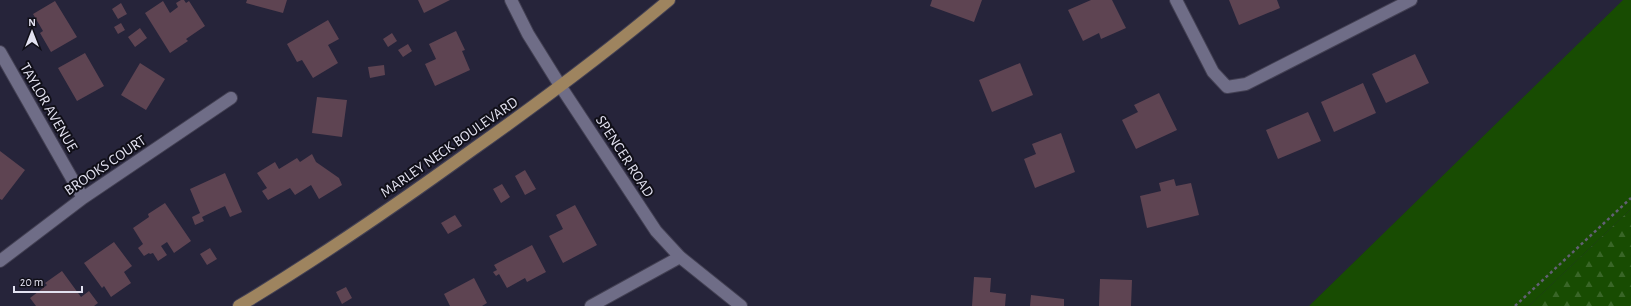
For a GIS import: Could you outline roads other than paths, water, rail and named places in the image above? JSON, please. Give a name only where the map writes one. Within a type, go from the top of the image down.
[{"type":"main road","name":"MARLEY NECK BOULEVARD","points":[[239,306],[281,281],[400,202],[560,87],[669,0]]},
{"type":"street","name":"SPENCER ROAD","points":[[511,0],[528,34],[560,87],[656,232],[680,257],[741,306]]},
{"type":"street","points":[[1176,0],[1213,72],[1227,87],[1246,84],[1411,0]]},
{"type":"street","name":"TAYLOR AVENUE","points":[[0,52],[83,198]]},
{"type":"street","name":"BROOKS COURT","points":[[0,261],[83,198],[231,98]]},
{"type":"street","points":[[591,306],[680,257]]}]
